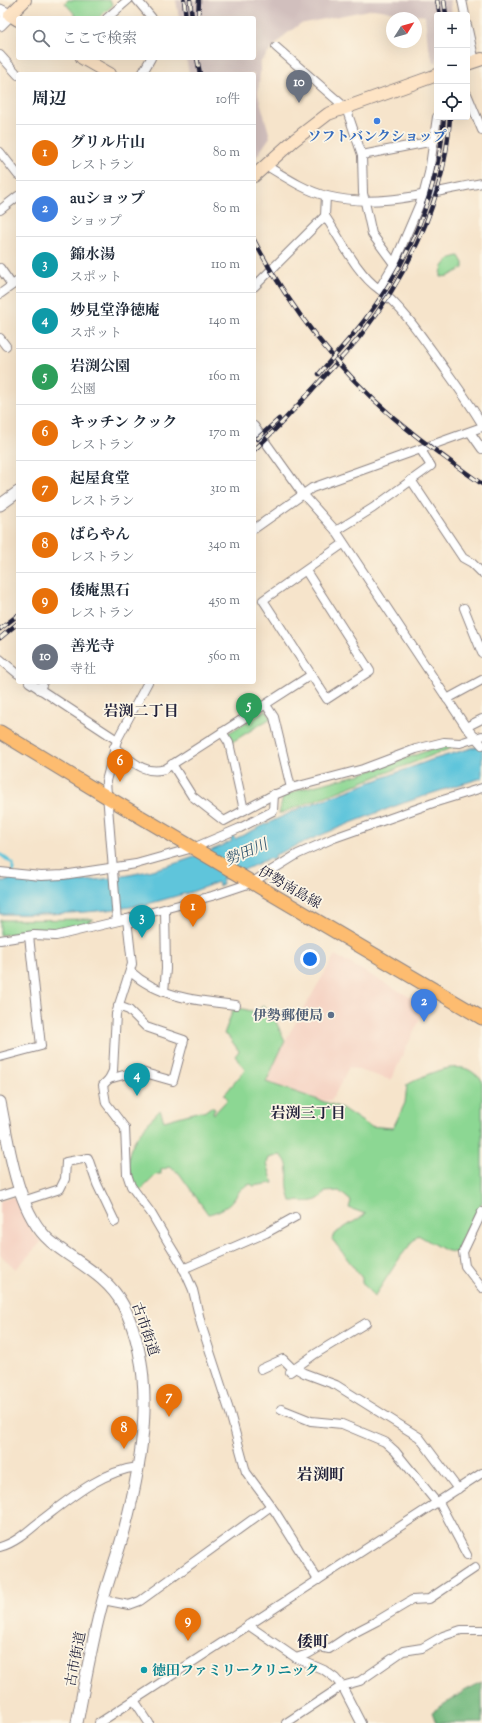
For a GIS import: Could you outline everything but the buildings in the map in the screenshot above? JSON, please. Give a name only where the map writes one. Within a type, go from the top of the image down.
[{"type":"main road","points":[[9,15],[25,0]]},
{"type":"main road","points":[[86,60],[106,72]]},
{"type":"main road","points":[[256,174],[293,141],[328,114],[434,76]]},
{"type":"main road","name":"伊勢南島線","points":[[0,732],[247,881],[482,1018]]},
{"type":"street","points":[[109,16],[128,0]]},
{"type":"street","points":[[137,0],[150,16]]},
{"type":"street","points":[[462,0],[464,12]]},
{"type":"street","points":[[0,25],[9,15]]},
{"type":"street","points":[[470,40],[475,62]]},
{"type":"street","points":[[276,47],[346,108],[362,155],[364,200],[372,234],[394,264]]},
{"type":"street","points":[[0,55],[16,73]]},
{"type":"street","points":[[143,72],[150,60]]},
{"type":"street","points":[[470,101],[482,130]]},
{"type":"street","points":[[379,289],[394,264],[423,196],[437,120]]},
{"type":"street","points":[[362,155],[434,141]]},
{"type":"street","points":[[0,152],[16,172]]},
{"type":"street","points":[[266,166],[297,184],[326,196],[364,200],[402,200],[443,190],[482,184]]},
{"type":"street","points":[[256,285],[324,216],[326,196]]},
{"type":"street","points":[[0,210],[16,198]]},
{"type":"street","points":[[256,527],[302,493],[312,488],[421,450],[482,426],[467,400],[414,325],[397,305],[372,284],[324,216]]},
{"type":"street","points":[[0,268],[15,283],[0,294]]},
{"type":"street","points":[[0,338],[6,346]]},
{"type":"street","points":[[256,429],[302,493],[336,531],[343,544],[466,727],[480,740]]},
{"type":"street","points":[[470,432],[482,449]]},
{"type":"street","points":[[336,531],[373,508],[431,466],[421,450]]},
{"type":"street","points":[[411,480],[462,558],[472,563],[482,573]]},
{"type":"street","points":[[0,505],[16,493]]},
{"type":"street","points":[[306,571],[370,672],[327,699],[263,600],[343,544]]},
{"type":"street","points":[[464,608],[482,653]]},
{"type":"street","points":[[0,659],[16,672]]},
{"type":"street","points":[[32,684],[116,744],[142,769],[159,771],[266,705],[311,675]]},
{"type":"street","points":[[447,699],[482,680]]},
{"type":"street","points":[[40,690],[42,684]]},
{"type":"street","points":[[117,919],[106,781],[116,744],[147,684]]},
{"type":"street","points":[[266,705],[274,717],[291,788]]},
{"type":"street","points":[[466,727],[482,719]]},
{"type":"street","points":[[222,732],[229,743],[244,810]]},
{"type":"street","points":[[172,764],[192,796],[224,821],[274,794],[291,788],[348,774],[416,749],[444,742],[460,743],[480,740]]},
{"type":"street","points":[[0,940],[29,936],[56,936],[117,919],[127,919],[212,896],[247,881],[298,854],[334,838],[482,788]]},
{"type":"street","points":[[3,873],[63,875],[112,869],[195,849],[274,811],[274,794]]},
{"type":"street","points":[[164,992],[166,969],[165,909]]},
{"type":"street","points":[[127,919],[132,953],[131,972],[118,1006],[114,1032],[113,1071],[109,1079],[103,1085],[104,1097],[106,1103],[124,1128],[127,1174],[131,1186],[150,1213],[183,1269],[193,1290],[201,1324],[230,1413],[246,1472],[271,1506],[318,1580]]},
{"type":"street","points":[[0,1056],[41,1046],[29,936]]},
{"type":"street","points":[[131,972],[149,986],[164,992],[192,1000],[236,1005]]},
{"type":"street","points":[[109,1079],[138,1071],[173,1081],[184,1040],[146,1027],[129,1010],[118,1006]]},
{"type":"street","name":"古市街道","points":[[0,1102],[19,1190],[23,1201],[38,1228],[49,1240],[108,1284],[116,1294],[130,1321],[139,1348],[145,1387],[144,1414],[138,1467],[128,1516],[103,1600],[78,1723]]},
{"type":"street","points":[[23,1201],[60,1189],[65,1179],[66,1162],[88,1158],[97,1184],[115,1222]]},
{"type":"street","points":[[0,1196],[19,1190]]},
{"type":"street","points":[[482,1212],[463,1252],[465,1266],[482,1288]]},
{"type":"street","points":[[183,1269],[266,1233],[295,1217]]},
{"type":"street","points":[[293,1370],[315,1354],[366,1324]]},
{"type":"street","points":[[261,1369],[283,1359],[293,1370],[336,1385],[420,1437],[458,1489]]},
{"type":"street","points":[[281,1409],[311,1421],[342,1424],[385,1442],[395,1451],[438,1502],[467,1555]]},
{"type":"street","points":[[0,1547],[26,1533],[71,1498],[97,1482],[119,1470],[138,1467]]},
{"type":"street","points":[[99,1723],[482,1473]]},
{"type":"street","points":[[103,1600],[129,1605],[140,1601],[271,1506]]},
{"type":"street","points":[[296,1658],[308,1654],[320,1646],[329,1649],[350,1635],[412,1600],[430,1599],[475,1568]]},
{"type":"street","points":[[248,1625],[296,1658],[324,1670],[342,1686],[361,1723]]},
{"type":"street","points":[[286,1723],[342,1686],[360,1680],[403,1651],[422,1648],[443,1636],[461,1630],[482,1630]]},
{"type":"street","points":[[134,1700],[149,1723]]},
{"type":"shaded area","points":[[176,0],[450,0],[452,12],[434,12],[434,63],[428,45],[425,16],[422,16],[422,12],[395,12],[373,9],[300,24],[285,35],[261,61],[258,94],[270,137],[256,157],[256,72],[189,72],[186,60],[256,60],[256,16],[179,16]]},
{"type":"shaded area","points":[[335,955],[426,1006],[391,1080],[349,1067],[331,1100],[321,1101],[266,1082],[285,1041]]},
{"type":"shaded area","points":[[12,1197],[16,1200],[32,1232],[41,1242],[16,1269],[0,1255],[0,1201]]},
{"type":"green space","points":[[68,0],[109,0],[113,5],[100,16],[76,16],[65,3]]},
{"type":"green space","points":[[459,256],[463,263],[463,268],[449,276],[441,277],[443,266],[448,260]]},
{"type":"green space","points":[[266,710],[271,718],[232,742],[227,734]]},
{"type":"green space","points":[[441,746],[454,747],[279,814],[283,797],[298,790],[361,774]]},
{"type":"green space","points":[[93,919],[64,928],[0,935],[0,920]]},
{"type":"green space","points":[[263,1006],[271,1011],[285,1041],[266,1082],[342,1108],[369,1126],[393,1128],[405,1103],[407,1085],[428,1074],[444,1069],[460,1068],[469,1070],[482,1080],[482,1202],[460,1242],[457,1253],[444,1250],[418,1235],[401,1256],[374,1297],[362,1282],[362,1278],[332,1239],[334,1234],[366,1214],[349,1208],[351,1201],[339,1191],[325,1192],[314,1201],[291,1201],[288,1190],[288,1170],[284,1158],[280,1155],[269,1158],[267,1163],[273,1183],[253,1186],[251,1184],[244,1187],[229,1205],[208,1214],[179,1173],[169,1167],[161,1170],[161,1174],[157,1174],[140,1191],[133,1179],[129,1167],[131,1148],[136,1138],[160,1110],[164,1121],[200,1111],[204,1112],[211,1107],[215,1109],[214,1114],[228,1099],[224,1095],[245,1070],[235,1056],[239,1051],[228,1036],[224,1034],[234,1007],[256,1012]]},
{"type":"green space","points":[[482,1682],[482,1723],[436,1723],[432,1712],[466,1690]]},
{"type":"water","name":"勢田川","points":[[482,745],[482,778],[403,803],[326,833],[275,855],[275,858],[271,860],[270,858],[222,880],[223,884],[219,886],[218,882],[194,891],[148,904],[144,907],[143,905],[72,913],[0,914],[0,881],[8,881],[9,877],[19,877],[19,881],[73,882],[128,875],[181,862],[232,841],[230,837],[233,836],[235,839],[298,809],[431,760]]},
{"type":"waterway","points":[[0,854],[13,864],[13,872]]},
{"type":"railway","points":[[184,0],[186,16]]},
{"type":"railway","points":[[190,0],[192,16]]},
{"type":"railway","points":[[198,16],[199,0]]},
{"type":"railway","points":[[437,0],[439,12]]},
{"type":"railway","points":[[444,0],[446,12]]},
{"type":"railway","points":[[197,60],[200,72]]},
{"type":"railway","points":[[319,374],[364,321],[395,275],[408,250],[419,225],[436,172],[444,120]]},
{"type":"railway","points":[[256,448],[352,347],[379,311],[395,285],[422,232],[433,205],[447,147],[450,120]]},
{"type":"railway","points":[[256,244],[267,265],[298,313],[353,379],[405,427],[482,484]]},
{"type":"railway","points":[[257,439],[279,419]]},
{"type":"railway","points":[[0,629],[16,617]]},
{"type":"railway","points":[[0,638],[16,625]]},
{"type":"place","name":"善光寺","points":[[299,103]]},
{"type":"place","name":"ソフトバンクショップ","points":[[377,121]]},
{"type":"place","name":"岩渕公園","points":[[249,726]]},
{"type":"place","name":"キッチン クック","points":[[120,782]]},
{"type":"place","name":"グリル片山","points":[[193,927]]},
{"type":"place","name":"錦水湯","points":[[142,938]]},
{"type":"place","name":"伊勢郵便局","points":[[331,1015]]},
{"type":"place","name":"auショップ","points":[[424,1022]]},
{"type":"place","name":"妙見堂浄徳庵","points":[[137,1096]]},
{"type":"place","name":"起屋食堂","points":[[169,1417]]},
{"type":"place","name":"ばらやん","points":[[124,1449]]},
{"type":"place","name":"倭庵黒石","points":[[188,1641]]},
{"type":"place","name":"徳田ファミリークリニック","points":[[144,1670]]},
{"type":"district","name":"岩渕二丁目","points":[[141,711]]},
{"type":"district","name":"岩渕三丁目","points":[[308,1113]]},
{"type":"district","name":"岩渕町","points":[[321,1474]]},
{"type":"district","name":"倭町","points":[[313,1641]]}]
